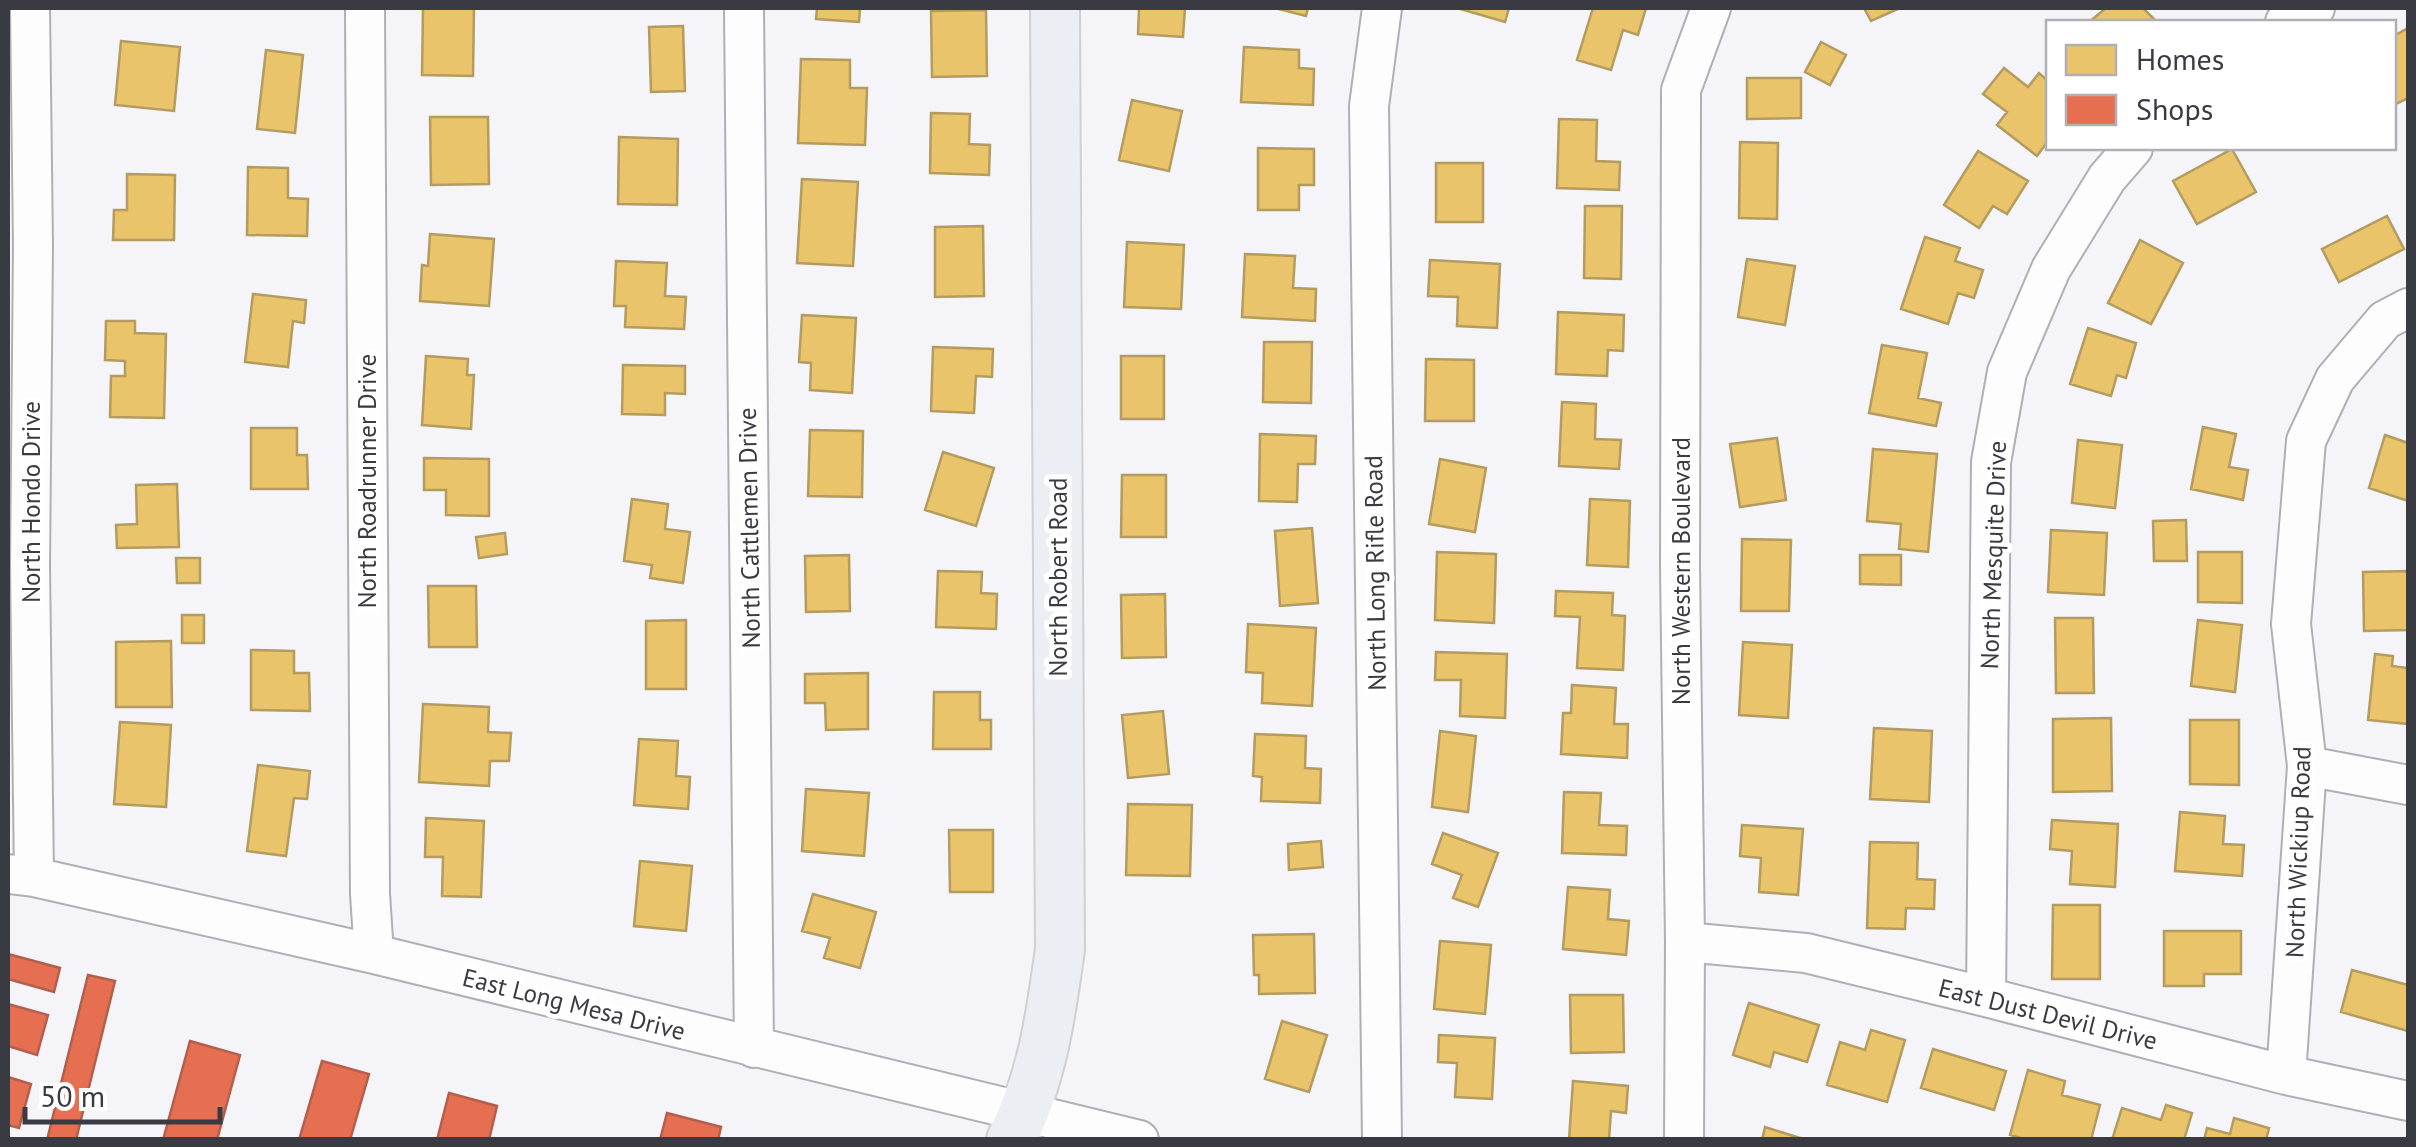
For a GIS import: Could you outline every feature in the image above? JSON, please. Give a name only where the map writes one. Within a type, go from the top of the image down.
[{"type":"main road","name":"North Robert Road","points":[[1018,1125],[1041,1062],[1060,949],[1054,8]]},
{"type":"street","name":"North Hondo Drive","points":[[21,875],[20,243],[30,8]]},
{"type":"street","name":"North Roadrunner Drive","points":[[365,8],[370,875],[374,954]]},
{"type":"street","name":"North Cattlemen Drive","points":[[744,8],[754,1048]]},
{"type":"street","name":"North Long Rifle Road","points":[[1382,8],[1369,106],[1382,1140]]},
{"type":"street","name":"North Western Boulevard","points":[[1684,1140],[1681,90],[1711,8]]},
{"type":"street","points":[[2288,20],[2314,8]]},
{"type":"street","name":"North Mesquite Drive","points":[[1986,997],[1991,462],[2008,372],[2051,268],[2107,178],[2131,150]]},
{"type":"street","name":"North Wickiup Road","points":[[2286,1075],[2307,766],[2290,624],[2306,441],[2335,379],[2385,320],[2408,308]]},
{"type":"street","points":[[2307,766],[2408,785]]},
{"type":"street","name":"East Long Mesa Drive","points":[[21,875],[374,954],[754,1048],[1018,1125],[1139,1140]]},
{"type":"street","name":"East Dust Devil Drive","points":[[1685,942],[1806,954],[2408,1102]]},
{"type":"building: Homes","points":[[423,8],[474,8],[473,76],[422,75]]},
{"type":"building: Homes","points":[[817,8],[860,8],[859,22],[816,19]]},
{"type":"building: Homes","points":[[1122,8],[1185,8],[1183,37],[1138,34],[1139,9]]},
{"type":"building: Homes","points":[[1275,8],[1308,8],[1306,16]]},
{"type":"building: Homes","points":[[1457,8],[1509,8],[1505,22]]},
{"type":"building: Homes","points":[[1593,8],[1646,8],[1638,35],[1623,30],[1611,70],[1577,60]]},
{"type":"building: Homes","points":[[1864,8],[1900,8],[1871,21]]},
{"type":"building: Homes","points":[[2106,8],[2143,8],[2155,20],[2091,20]]},
{"type":"building: Homes","points":[[986,10],[987,76],[932,77],[931,11]]},
{"type":"building: Homes","points":[[683,26],[685,91],[651,92],[649,27]]},
{"type":"building: Homes","points":[[2408,28],[2408,98],[2396,104],[2396,35]]},
{"type":"building: Homes","points":[[121,41],[180,47],[174,111],[115,105]]},
{"type":"building: Homes","points":[[1821,42],[1846,55],[1830,85],[1805,72]]},
{"type":"building: Homes","points":[[1244,47],[1299,50],[1299,68],[1314,69],[1313,105],[1241,102]]},
{"type":"building: Homes","points":[[266,50],[303,55],[295,133],[257,129]]},
{"type":"building: Homes","points":[[801,59],[850,60],[850,88],[867,88],[865,145],[798,143]]},
{"type":"building: Homes","points":[[2004,68],[2028,87],[2039,73],[2046,79],[2046,144],[2037,156],[1997,125],[2007,112],[1983,94]]},
{"type":"building: Homes","points":[[1747,78],[1801,78],[1801,118],[1747,119]]},
{"type":"building: Homes","points":[[1132,100],[1182,111],[1169,171],[1119,160]]},
{"type":"building: Homes","points":[[931,113],[970,114],[969,144],[990,145],[989,175],[930,173]]},
{"type":"building: Homes","points":[[430,117],[488,117],[489,184],[431,185]]},
{"type":"building: Homes","points":[[1559,119],[1597,120],[1596,161],[1620,162],[1619,190],[1557,188]]},
{"type":"building: Homes","points":[[619,137],[678,139],[677,205],[618,204]]},
{"type":"building: Homes","points":[[1740,142],[1778,143],[1777,219],[1739,218]]},
{"type":"building: Homes","points":[[1258,148],[1314,149],[1314,185],[1299,185],[1299,210],[1258,210]]},
{"type":"building: Homes","points":[[2233,150],[2256,192],[2197,224],[2173,181]]},
{"type":"building: Homes","points":[[1978,151],[2028,181],[2007,214],[1993,206],[1979,228],[1944,205]]},
{"type":"building: Homes","points":[[1436,163],[1483,163],[1483,222],[1436,222]]},
{"type":"building: Homes","points":[[248,167],[288,168],[288,198],[308,199],[307,236],[247,235]]},
{"type":"building: Homes","points":[[127,174],[175,175],[174,240],[113,240],[114,210],[127,210]]},
{"type":"building: Homes","points":[[802,179],[858,182],[853,266],[797,263]]},
{"type":"building: Homes","points":[[1585,206],[1622,206],[1621,279],[1584,278]]},
{"type":"building: Homes","points":[[2387,216],[2404,249],[2339,282],[2322,249]]},
{"type":"building: Homes","points":[[983,226],[984,296],[935,297],[935,227]]},
{"type":"building: Homes","points":[[430,234],[494,239],[489,306],[420,301],[422,265],[428,266]]},
{"type":"building: Homes","points":[[1925,237],[1960,248],[1955,261],[1983,270],[1974,298],[1958,293],[1948,324],[1901,309]]},
{"type":"building: Homes","points":[[2140,240],[2183,263],[2151,324],[2108,303]]},
{"type":"building: Homes","points":[[1127,242],[1184,245],[1181,309],[1124,307]]},
{"type":"building: Homes","points":[[1245,254],[1295,256],[1293,288],[1316,289],[1315,321],[1242,317]]},
{"type":"building: Homes","points":[[1747,259],[1795,266],[1785,325],[1738,317]]},
{"type":"building: Homes","points":[[1430,260],[1500,264],[1497,328],[1457,326],[1458,297],[1428,296]]},
{"type":"building: Homes","points":[[616,261],[667,263],[665,296],[686,297],[684,329],[625,327],[626,306],[614,306]]},
{"type":"building: Homes","points":[[253,294],[306,300],[304,323],[293,321],[288,367],[245,362]]},
{"type":"building: Homes","points":[[1558,312],[1624,315],[1623,351],[1608,350],[1607,376],[1556,374]]},
{"type":"building: Homes","points":[[802,315],[856,318],[852,393],[810,390],[811,363],[799,362]]},
{"type":"building: Homes","points":[[106,321],[135,321],[135,333],[166,334],[164,418],[110,417],[111,376],[125,376],[125,361],[105,360]]},
{"type":"building: Homes","points":[[2088,328],[2136,343],[2126,378],[2117,375],[2111,396],[2070,384]]},
{"type":"building: Homes","points":[[1264,342],[1312,342],[1311,403],[1263,402]]},
{"type":"building: Homes","points":[[1882,345],[1927,353],[1918,398],[1941,403],[1936,426],[1869,413]]},
{"type":"building: Homes","points":[[933,347],[993,349],[992,377],[976,376],[974,413],[931,411]]},
{"type":"building: Homes","points":[[426,356],[468,359],[467,375],[474,375],[471,429],[422,425]]},
{"type":"building: Homes","points":[[1121,356],[1164,356],[1164,419],[1121,419]]},
{"type":"building: Homes","points":[[1426,359],[1474,360],[1474,421],[1425,421]]},
{"type":"building: Homes","points":[[623,365],[685,366],[685,394],[665,393],[665,415],[622,414]]},
{"type":"building: Homes","points":[[1562,402],[1596,404],[1595,439],[1621,440],[1619,469],[1559,466]]},
{"type":"building: Homes","points":[[2203,427],[2236,434],[2229,467],[2248,470],[2243,500],[2191,489]]},
{"type":"building: Homes","points":[[251,428],[297,428],[297,455],[307,455],[308,489],[251,489]]},
{"type":"building: Homes","points":[[810,430],[863,431],[862,497],[808,496]]},
{"type":"building: Homes","points":[[1260,434],[1316,436],[1315,464],[1298,464],[1297,502],[1259,501]]},
{"type":"building: Homes","points":[[2385,435],[2408,443],[2408,501],[2369,488]]},
{"type":"building: Homes","points":[[1777,438],[1786,500],[1740,507],[1730,444]]},
{"type":"building: Homes","points":[[2078,440],[2122,445],[2115,508],[2072,503]]},
{"type":"building: Homes","points":[[1873,449],[1937,454],[1928,552],[1899,549],[1901,524],[1867,521]]},
{"type":"building: Homes","points":[[943,452],[994,468],[976,526],[925,510]]},
{"type":"building: Homes","points":[[424,458],[489,459],[489,516],[446,515],[446,490],[424,490]]},
{"type":"building: Homes","points":[[1440,459],[1486,468],[1475,532],[1429,524]]},
{"type":"building: Homes","points":[[1122,475],[1166,475],[1166,537],[1121,537]]},
{"type":"building: Homes","points":[[177,484],[179,547],[117,548],[116,525],[137,524],[136,485]]},
{"type":"building: Homes","points":[[632,499],[668,504],[665,529],[690,532],[683,583],[650,578],[652,565],[624,561]]},
{"type":"building: Homes","points":[[1590,499],[1630,501],[1628,567],[1587,565]]},
{"type":"building: Homes","points":[[2186,520],[2187,561],[2154,561],[2153,521]]},
{"type":"building: Homes","points":[[1312,528],[1318,603],[1280,606],[1275,531]]},
{"type":"building: Homes","points":[[2051,530],[2107,533],[2104,595],[2048,592]]},
{"type":"building: Homes","points":[[505,533],[507,554],[479,558],[476,537]]},
{"type":"building: Homes","points":[[1742,539],[1791,540],[1789,611],[1741,611]]},
{"type":"building: Homes","points":[[1437,552],[1496,554],[1494,623],[1435,620]]},
{"type":"building: Homes","points":[[2198,552],[2242,552],[2242,603],[2198,602]]},
{"type":"building: Homes","points":[[849,555],[850,611],[806,612],[805,556]]},
{"type":"building: Homes","points":[[1860,555],[1901,555],[1901,585],[1860,584]]},
{"type":"building: Homes","points":[[176,558],[200,558],[200,583],[177,583]]},
{"type":"building: Homes","points":[[938,571],[982,572],[981,593],[997,594],[996,629],[936,627]]},
{"type":"building: Homes","points":[[2408,571],[2408,630],[2364,631],[2363,572]]},
{"type":"building: Homes","points":[[428,586],[476,586],[477,647],[429,647]]},
{"type":"building: Homes","points":[[1556,591],[1613,593],[1612,615],[1625,616],[1623,670],[1577,668],[1580,617],[1555,616]]},
{"type":"building: Homes","points":[[1165,594],[1166,657],[1122,658],[1121,595]]},
{"type":"building: Homes","points":[[182,615],[204,615],[204,643],[182,643]]},
{"type":"building: Homes","points":[[2055,618],[2093,618],[2094,693],[2056,693]]},
{"type":"building: Homes","points":[[686,620],[686,689],[646,689],[646,621]]},
{"type":"building: Homes","points":[[2198,620],[2242,625],[2235,692],[2191,686]]},
{"type":"building: Homes","points":[[1248,624],[1316,628],[1312,706],[1262,703],[1263,673],[1246,672]]},
{"type":"building: Homes","points":[[171,641],[172,707],[116,707],[116,642]]},
{"type":"building: Homes","points":[[1743,642],[1792,645],[1788,718],[1739,715]]},
{"type":"building: Homes","points":[[251,650],[294,651],[294,673],[309,673],[310,711],[251,710]]},
{"type":"building: Homes","points":[[1436,652],[1507,654],[1505,718],[1460,716],[1461,680],[1435,680]]},
{"type":"building: Homes","points":[[2375,654],[2393,656],[2392,666],[2408,668],[2408,724],[2368,720]]},
{"type":"building: Homes","points":[[868,673],[868,729],[826,730],[825,703],[805,703],[805,674]]},
{"type":"building: Homes","points":[[1572,685],[1616,688],[1614,724],[1628,724],[1627,758],[1561,754],[1563,713],[1571,713]]},
{"type":"building: Homes","points":[[934,692],[980,692],[980,720],[991,720],[991,749],[933,749]]},
{"type":"building: Homes","points":[[423,704],[489,707],[488,732],[511,733],[509,761],[490,761],[489,786],[419,782]]},
{"type":"building: Homes","points":[[1163,711],[1169,774],[1128,778],[1122,715]]},
{"type":"building: Homes","points":[[2111,718],[2112,791],[2053,792],[2053,719]]},
{"type":"building: Homes","points":[[2190,720],[2239,720],[2239,785],[2190,784]]},
{"type":"building: Homes","points":[[120,722],[171,725],[166,807],[114,804]]},
{"type":"building: Homes","points":[[1874,728],[1932,731],[1929,802],[1870,799]]},
{"type":"building: Homes","points":[[1440,731],[1476,736],[1468,812],[1432,807]]},
{"type":"building: Homes","points":[[1255,734],[1306,736],[1305,768],[1321,769],[1320,803],[1261,801],[1262,777],[1253,776]]},
{"type":"building: Homes","points":[[639,739],[678,741],[676,776],[690,777],[688,809],[634,805]]},
{"type":"building: Homes","points":[[258,765],[310,771],[307,799],[294,798],[286,856],[247,851]]},
{"type":"building: Homes","points":[[806,789],[869,793],[864,856],[802,851]]},
{"type":"building: Homes","points":[[1564,792],[1601,793],[1599,825],[1627,826],[1626,855],[1562,853]]},
{"type":"building: Homes","points":[[1128,804],[1192,805],[1190,876],[1126,875]]},
{"type":"building: Homes","points":[[2180,812],[2225,816],[2223,844],[2244,845],[2242,876],[2175,871]]},
{"type":"building: Homes","points":[[426,818],[484,821],[481,897],[442,896],[443,857],[425,857]]},
{"type":"building: Homes","points":[[2052,820],[2118,824],[2115,887],[2070,884],[2072,851],[2050,849]]},
{"type":"building: Homes","points":[[1742,825],[1803,829],[1798,895],[1759,892],[1761,858],[1740,856]]},
{"type":"building: Homes","points":[[949,830],[993,830],[993,892],[950,892]]},
{"type":"building: Homes","points":[[1443,833],[1498,853],[1478,907],[1453,898],[1462,875],[1432,864]]},
{"type":"building: Homes","points":[[1321,841],[1323,867],[1289,870],[1288,844]]},
{"type":"building: Homes","points":[[1870,842],[1918,843],[1917,879],[1935,880],[1934,909],[1906,908],[1905,929],[1867,928]]},
{"type":"building: Homes","points":[[640,861],[692,866],[686,931],[634,926]]},
{"type":"building: Homes","points":[[1568,887],[1610,890],[1608,919],[1629,921],[1626,955],[1563,949]]},
{"type":"building: Homes","points":[[813,894],[876,912],[860,968],[824,958],[830,938],[802,931]]},
{"type":"building: Homes","points":[[2053,905],[2100,905],[2100,979],[2052,979]]},
{"type":"building: Homes","points":[[2164,931],[2241,931],[2241,974],[2204,974],[2204,986],[2164,986]]},
{"type":"building: Homes","points":[[1314,934],[1315,993],[1259,994],[1259,975],[1254,975],[1253,935]]},
{"type":"building: Homes","points":[[1440,941],[1491,945],[1485,1014],[1434,1009]]},
{"type":"building: Homes","points":[[2352,970],[2408,985],[2408,1031],[2341,1012]]},
{"type":"building: Homes","points":[[1570,995],[1623,995],[1624,1052],[1571,1053]]},
{"type":"building: Homes","points":[[1749,1003],[1819,1025],[1807,1062],[1774,1052],[1770,1067],[1733,1055]]},
{"type":"building: Homes","points":[[1282,1021],[1327,1035],[1309,1092],[1265,1079]]},
{"type":"building: Homes","points":[[1871,1030],[1905,1040],[1887,1102],[1827,1085],[1840,1042],[1865,1050]]},
{"type":"building: Homes","points":[[1439,1035],[1495,1038],[1492,1099],[1455,1097],[1457,1063],[1438,1062]]},
{"type":"building: Homes","points":[[1933,1049],[2006,1071],[1994,1110],[1921,1088]]},
{"type":"building: Homes","points":[[2028,1070],[2065,1081],[2062,1095],[2100,1105],[2091,1140],[2028,1140],[2010,1135]]},
{"type":"building: Homes","points":[[1573,1081],[1628,1086],[1626,1113],[1611,1111],[1609,1140],[1569,1140]]},
{"type":"building: Homes","points":[[2166,1105],[2192,1113],[2184,1140],[2112,1140],[2122,1108],[2161,1120]]},
{"type":"building: Homes","points":[[2234,1118],[2269,1128],[2266,1140],[2204,1140],[2207,1128],[2230,1134]]},
{"type":"building: Homes","points":[[1765,1127],[1800,1138],[1800,1140],[1762,1140]]},
{"type":"building: Shops","points":[[8,954],[60,968],[54,992],[8,979]]},
{"type":"building: Shops","points":[[88,975],[115,981],[76,1140],[47,1140]]},
{"type":"building: Shops","points":[[8,1004],[48,1015],[37,1055],[8,1046]]},
{"type":"building: Shops","points":[[190,1041],[240,1055],[217,1140],[163,1140]]},
{"type":"building: Shops","points":[[322,1061],[369,1074],[350,1140],[299,1140]]},
{"type":"building: Shops","points":[[8,1077],[31,1084],[19,1128],[8,1125]]},
{"type":"building: Shops","points":[[449,1093],[497,1106],[489,1140],[437,1140]]},
{"type":"building: Shops","points":[[667,1113],[721,1127],[718,1140],[660,1140]]}]
